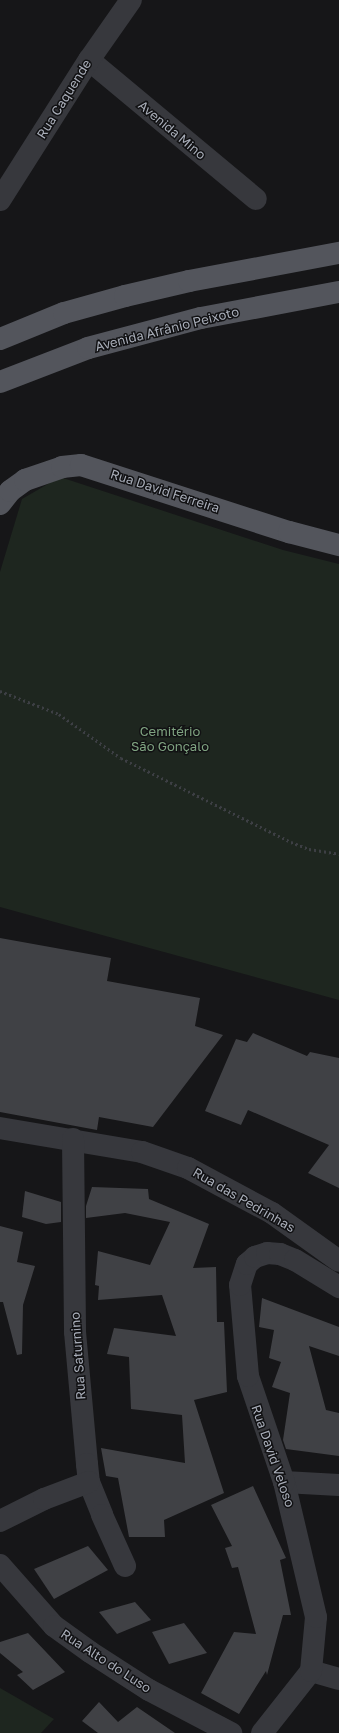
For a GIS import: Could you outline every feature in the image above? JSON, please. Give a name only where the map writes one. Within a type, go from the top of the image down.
[{"type":"main road","points":[[0,339],[64,313],[125,296],[189,281],[339,253]]},
{"type":"main road","name":"Avenida Afrânio Peixoto","points":[[0,382],[88,348],[201,318],[339,292]]},
{"type":"main road","name":"Rua David Ferreira","points":[[0,504],[10,491],[26,480],[62,466],[81,465],[289,532],[339,545]]},
{"type":"street","name":"Rua Caquende","points":[[0,200],[89,60],[132,0]]},
{"type":"street","name":"Avenida Mino","points":[[89,60],[256,199]]},
{"type":"street","name":"Rua das Pedrinhas","points":[[0,1128],[73,1139],[142,1152],[188,1168],[272,1213],[339,1261]]},
{"type":"street","name":"Rua Saturnino","points":[[73,1139],[75,1332],[90,1482],[125,1566]]},
{"type":"street","name":"Rua David Veloso","points":[[311,1671],[316,1617],[284,1482],[248,1376],[241,1299],[243,1273],[255,1257],[267,1253],[280,1254],[295,1260],[339,1286]]},
{"type":"street","points":[[0,1521],[44,1499],[90,1482]]},
{"type":"street","points":[[284,1482],[339,1485]]},
{"type":"street","name":"Rua Alto do Luso","points":[[0,1565],[54,1626],[90,1652],[149,1690],[231,1733]]},
{"type":"street","points":[[262,1733],[311,1671],[339,1679]]},
{"type":"path","points":[[0,691],[59,714],[121,758],[291,842],[309,849],[339,854]]},
{"type":"green space","name":"Cemitério São Gonçalo","points":[[60,477],[283,550],[339,564],[339,1000],[0,907],[0,572],[22,499]]},
{"type":"green space","points":[[0,1688],[54,1719],[41,1733],[0,1733]]},
{"type":"building","points":[[0,938],[111,958],[107,981],[200,998],[195,1026],[223,1035],[153,1127],[99,1117],[97,1130],[0,1112]]},
{"type":"building","points":[[253,1033],[307,1056],[310,1052],[339,1058],[339,1188],[308,1173],[329,1145],[248,1110],[241,1125],[205,1111],[236,1039],[247,1042]]},
{"type":"building","points":[[92,1187],[148,1189],[149,1199],[209,1224],[193,1268],[216,1267],[217,1322],[224,1322],[227,1392],[194,1400],[224,1493],[164,1520],[165,1537],[129,1537],[118,1478],[106,1476],[101,1448],[185,1463],[182,1415],[131,1409],[129,1357],[107,1354],[114,1328],[176,1336],[162,1295],[98,1300],[99,1286],[95,1285],[98,1251],[150,1265],[170,1222],[125,1213],[86,1218],[86,1206]]},
{"type":"building","points":[[25,1191],[61,1202],[61,1222],[46,1224],[22,1217]]},
{"type":"building","points":[[0,1226],[23,1232],[17,1262],[35,1266],[23,1305],[22,1354],[17,1355],[3,1302],[0,1302]]},
{"type":"building","points":[[262,1298],[339,1327],[339,1356],[309,1346],[326,1410],[339,1413],[339,1456],[286,1449],[283,1440],[290,1393],[272,1387],[281,1362],[269,1358],[274,1330],[259,1327]]},
{"type":"building","points":[[253,1486],[286,1558],[280,1560],[291,1615],[283,1615],[267,1675],[266,1671],[239,1714],[201,1693],[234,1632],[256,1634],[238,1567],[232,1568],[225,1548],[232,1546],[211,1505]]},
{"type":"building","points":[[88,1546],[108,1570],[54,1599],[34,1569]]},
{"type":"building","points":[[135,1602],[151,1620],[117,1634],[99,1612]]},
{"type":"building","points":[[184,1623],[207,1653],[169,1664],[152,1632]]},
{"type":"building","points":[[28,1633],[65,1672],[33,1690],[17,1675],[23,1672],[0,1653],[0,1642]]},
{"type":"building","points":[[99,1702],[118,1722],[137,1707],[175,1733],[98,1733],[82,1721]]}]
